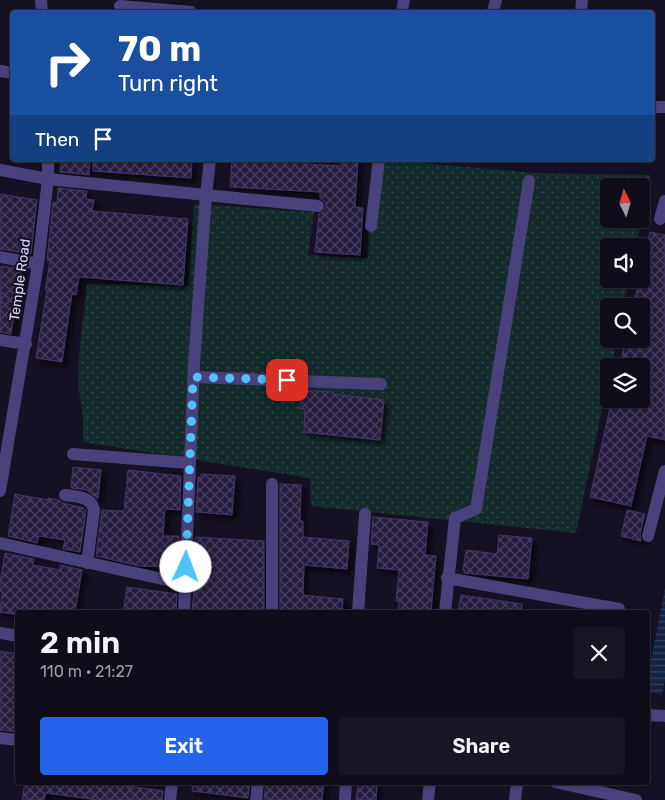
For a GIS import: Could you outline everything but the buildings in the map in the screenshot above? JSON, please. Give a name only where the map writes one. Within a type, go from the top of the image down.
[{"type":"street","points":[[120,6],[167,10]]},
{"type":"street","name":"Temple Road","points":[[0,491],[5,428],[26,344],[38,264],[48,179],[48,162]]},
{"type":"street","points":[[184,610],[193,377],[210,162]]},
{"type":"street","points":[[371,226],[379,162]]},
{"type":"street","points":[[0,170],[48,179],[318,206]]},
{"type":"street","points":[[445,610],[455,518],[476,509],[529,181]]},
{"type":"street","points":[[660,219],[665,201]]},
{"type":"street","points":[[0,257],[38,264]]},
{"type":"street","points":[[0,340],[26,344]]},
{"type":"street","points":[[193,377],[381,384]]},
{"type":"street","points":[[73,454],[189,463]]},
{"type":"street","points":[[648,536],[665,471]]},
{"type":"street","points":[[272,484],[272,610]]},
{"type":"street","points":[[65,495],[87,499],[93,504],[94,510],[88,563]]},
{"type":"street","points":[[358,610],[365,514]]},
{"type":"street","points":[[0,544],[185,584]]},
{"type":"street","points":[[448,578],[619,609]]},
{"type":"street","points":[[0,634],[15,636]]},
{"type":"street","points":[[650,715],[665,716]]},
{"type":"street","points":[[0,738],[15,740]]},
{"type":"street","points":[[170,800],[172,785]]},
{"type":"street","points":[[256,800],[258,785]]},
{"type":"street","points":[[345,800],[346,785]]},
{"type":"street","points":[[428,800],[430,785]]},
{"type":"street","points":[[515,800],[517,785]]},
{"type":"street","points":[[568,785],[636,800]]},
{"type":"green space","points":[[372,162],[411,162],[535,173],[651,175],[650,180],[650,178],[600,178],[600,228],[640,228],[638,238],[600,238],[600,288],[627,288],[625,298],[600,298],[600,348],[615,348],[613,358],[600,358],[600,408],[602,408],[576,533],[311,506],[310,478],[83,442],[83,416],[78,387],[79,354],[87,284],[188,286],[194,204],[314,212],[308,255],[368,258]]},
{"type":"water","points":[[665,588],[665,679],[662,695],[650,692],[650,666]]},
{"type":"route","points":[[186,567],[193,377],[287,380]]}]
